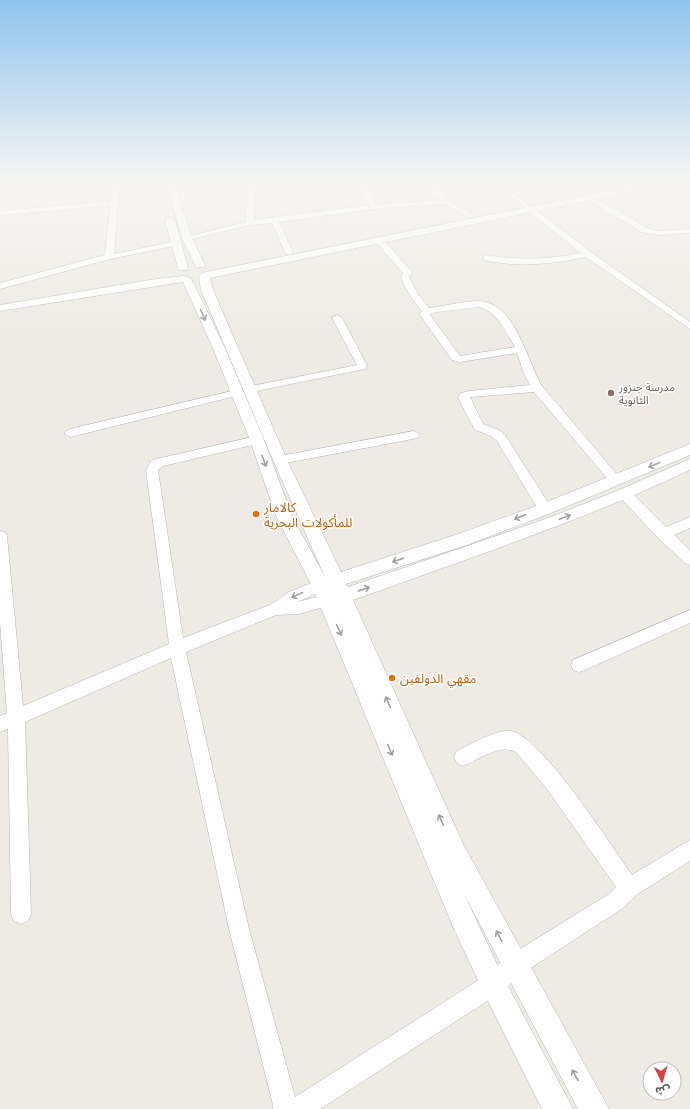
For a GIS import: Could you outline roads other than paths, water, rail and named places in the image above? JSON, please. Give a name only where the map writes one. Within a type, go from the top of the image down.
[{"type":"street","points":[[108,257],[110,233]]},
{"type":"street","points":[[173,233],[176,243],[193,272],[207,290],[244,391],[256,440],[284,516],[331,591],[455,852],[515,966],[594,1109]]},
{"type":"street","points":[[185,233],[193,272]]},
{"type":"street","points":[[187,238],[209,233]]},
{"type":"street","points":[[280,233],[289,252]]},
{"type":"street","points":[[0,308],[156,282],[193,272],[386,233]]},
{"type":"street","points":[[0,302],[193,272],[379,240],[412,233]]},
{"type":"street","points":[[561,233],[588,254],[690,326]]},
{"type":"street","points":[[379,240],[408,273],[405,277],[408,286],[414,296],[427,311]]},
{"type":"street","points":[[0,286],[108,257],[176,243]]},
{"type":"street","points":[[487,258],[528,264],[550,262],[588,254]]},
{"type":"street","points":[[427,311],[479,304],[491,307],[502,317],[521,349],[529,374],[537,388],[620,487],[663,534],[690,559]]},
{"type":"street","points":[[427,311],[425,315],[456,358],[460,360],[521,349]]},
{"type":"street","points":[[70,433],[244,391],[361,367],[362,365],[337,318]]},
{"type":"street","points":[[537,388],[469,394],[465,395],[464,398],[479,427],[495,433],[501,438],[545,509]]},
{"type":"street","points":[[244,391],[280,460],[462,918],[493,984],[558,1109]]},
{"type":"street","points":[[280,460],[414,435]]},
{"type":"street","points":[[256,440],[160,462],[155,464],[152,470],[177,648],[239,929],[286,1109]]},
{"type":"street","points":[[331,591],[557,521],[690,449]]},
{"type":"street","points":[[0,724],[177,648],[275,609],[298,608],[331,591],[545,509],[620,487],[690,464]]},
{"type":"street","points":[[663,534],[690,522]]},
{"type":"street","points":[[0,536],[16,716],[21,914]]},
{"type":"street","points":[[579,664],[690,616]]},
{"type":"street","points":[[463,757],[504,740],[514,740],[523,747],[549,776],[629,888]]},
{"type":"street","points":[[298,1109],[493,984],[515,966],[616,901],[629,888],[690,850]]},
{"type":"place","name":"مدرسة جنزور الثانوية","points":[[611,393]]},
{"type":"place","name":"كالامار للمأكولات البحرية","points":[[256,514]]},
{"type":"place","name":"مقهي الدولفين","points":[[392,678]]}]
